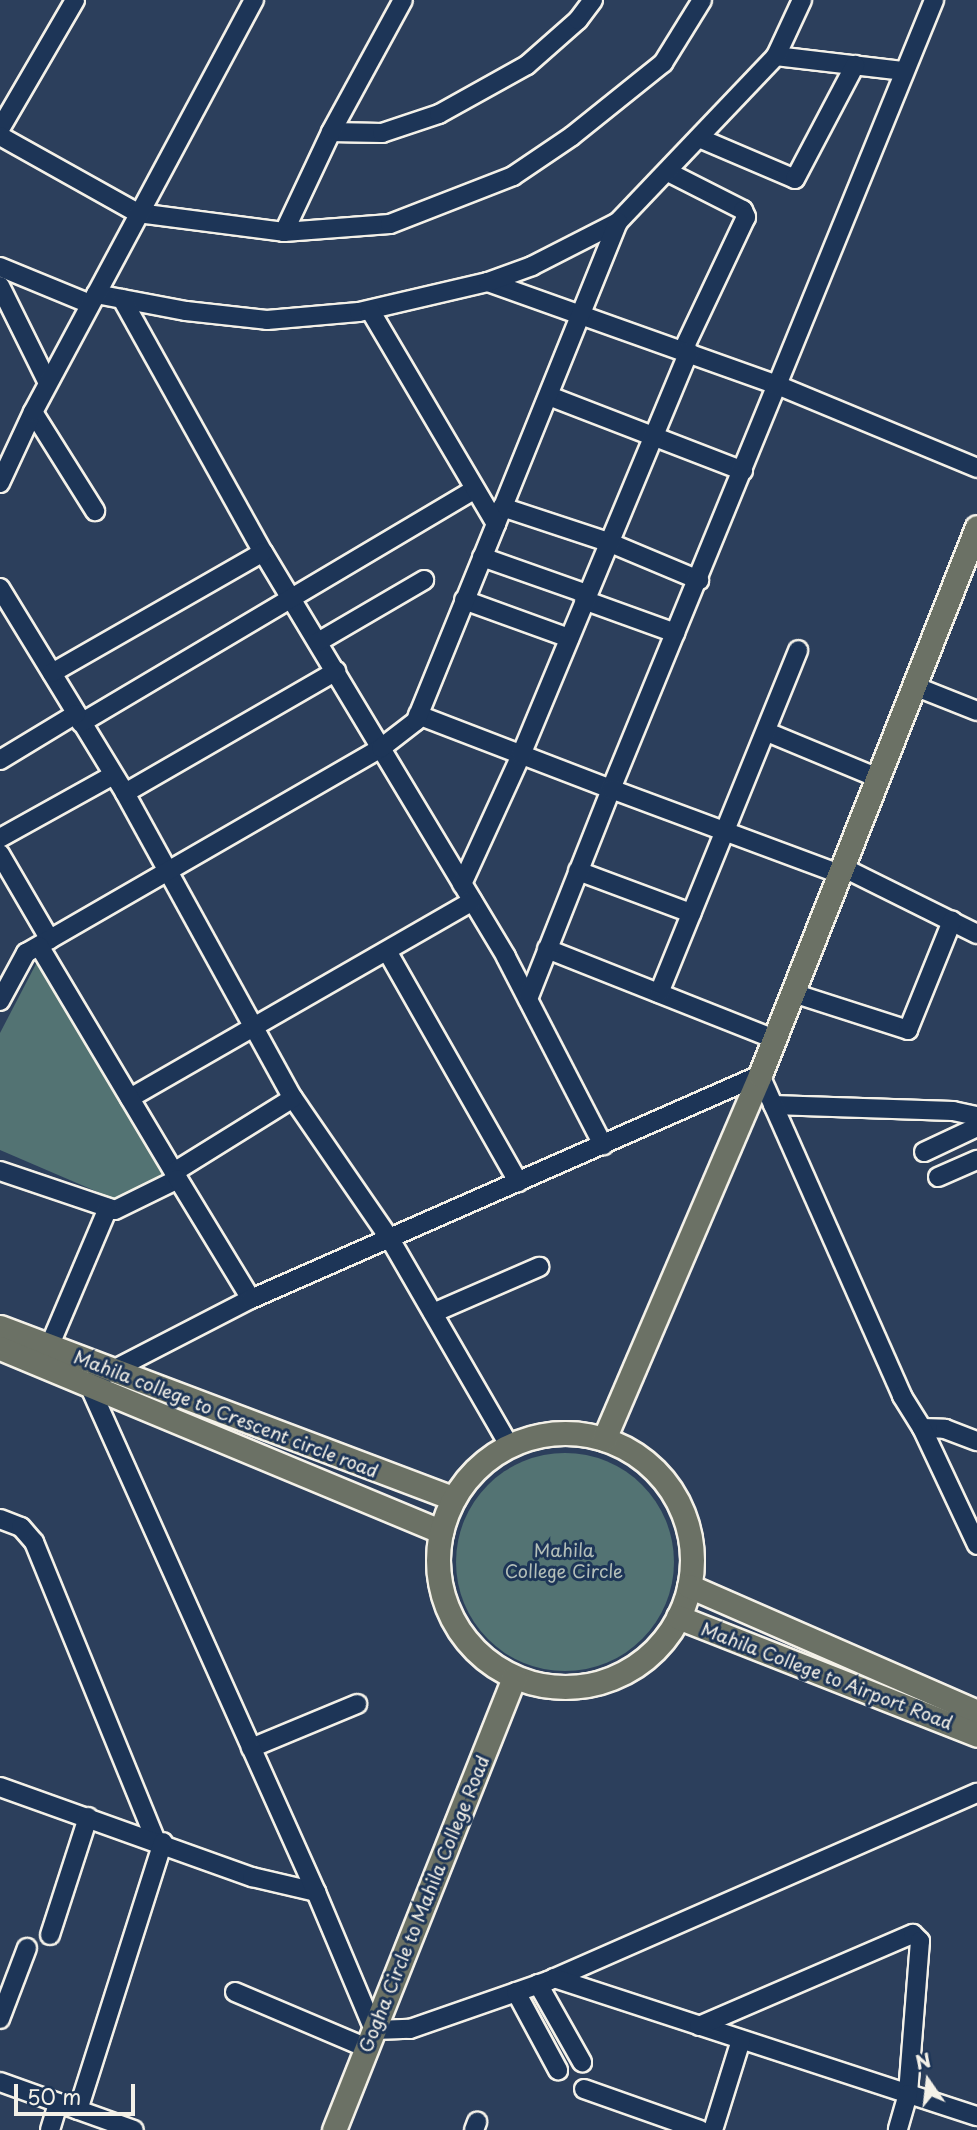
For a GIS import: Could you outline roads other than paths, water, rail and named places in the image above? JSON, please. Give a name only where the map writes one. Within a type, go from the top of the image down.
[{"type":"main road","points":[[604,1439],[760,1075],[977,527]]},
{"type":"main road","name":"Mahila college to Crescent circle road","points":[[0,1327],[112,1373],[454,1499]]},
{"type":"main road","name":"Mahila college to Crescent circle road","points":[[0,1348],[441,1532]]},
{"type":"main road","points":[[572,1433],[604,1439],[641,1458],[670,1487],[688,1524],[693,1565],[689,1586],[678,1617],[664,1641],[633,1668],[595,1685],[554,1688],[514,1678],[479,1656],[453,1625],[439,1586],[441,1532],[454,1499],[474,1470],[509,1445],[540,1435],[572,1433]]},
{"type":"main road","name":"Mahila College to Airport Road","points":[[689,1586],[977,1712]]},
{"type":"main road","name":"Mahila College to Airport Road","points":[[678,1617],[977,1735]]},
{"type":"main road","name":"Gogha Circle to Mahila College Road","points":[[334,2130],[514,1678]]},
{"type":"street","points":[[0,128],[75,0]]},
{"type":"street","points":[[0,483],[48,383],[254,0]]},
{"type":"street","points":[[284,232],[331,132],[403,0]]},
{"type":"street","points":[[331,132],[382,133],[439,114],[527,65],[578,20],[593,0]]},
{"type":"street","points":[[0,136],[138,213],[284,232],[390,224],[513,176],[572,136],[663,62],[702,0]]},
{"type":"street","points":[[0,267],[93,299],[122,299],[267,320],[370,310],[488,282],[532,266],[618,222],[776,56],[802,0]]},
{"type":"street","points":[[528,999],[675,633],[862,185],[904,71],[934,0]]},
{"type":"street","points":[[776,56],[904,71]]},
{"type":"street","points":[[699,138],[795,179],[855,65]]},
{"type":"street","points":[[462,884],[521,755],[608,542],[655,436],[686,351],[746,217],[743,210],[668,172]]},
{"type":"street","points":[[0,1001],[26,953],[381,748],[418,716],[618,222]]},
{"type":"street","points":[[488,282],[777,385],[977,468]]},
{"type":"street","points":[[0,286],[48,383]]},
{"type":"street","points":[[122,299],[263,552],[336,671],[528,999],[603,1145]]},
{"type":"street","points":[[370,310],[475,489],[499,516],[608,542],[699,580]]},
{"type":"street","points":[[549,396],[743,471]]},
{"type":"street","points":[[33,412],[95,512]]},
{"type":"street","points":[[0,760],[291,598],[475,489]]},
{"type":"street","points":[[52,673],[263,552]]},
{"type":"street","points":[[482,557],[675,633]]},
{"type":"street","points":[[318,642],[424,580]]},
{"type":"street","points":[[0,588],[124,793],[293,1098],[390,1239],[509,1445]]},
{"type":"street","points":[[464,600],[569,638]]},
{"type":"street","points":[[659,993],[798,650]]},
{"type":"street","points":[[124,793],[336,671]]},
{"type":"street","points":[[914,686],[977,711]]},
{"type":"street","points":[[418,716],[723,831],[841,871],[977,934]]},
{"type":"street","points":[[767,732],[878,778]]},
{"type":"street","points":[[0,838],[113,775]]},
{"type":"street","points":[[0,854],[45,943],[130,1098],[251,1299]]},
{"type":"street","points":[[578,871],[691,913]]},
{"type":"street","points":[[130,1098],[472,901]]},
{"type":"street","points":[[793,993],[911,1029],[952,922]]},
{"type":"street","points":[[547,949],[774,1039]]},
{"type":"street","points":[[387,950],[518,1182]]},
{"type":"street","points":[[371,2039],[316,1892],[89,1384],[251,1299],[760,1075],[902,1396],[922,1428],[977,1545]]},
{"type":"street","points":[[0,1171],[115,1210],[176,1175],[293,1098]]},
{"type":"street","points":[[773,1105],[953,1111],[977,1116]]},
{"type":"street","points":[[924,1152],[977,1127]]},
{"type":"street","points":[[938,1177],[977,1160]]},
{"type":"street","points":[[49,1347],[108,1208]]},
{"type":"street","points":[[433,1314],[539,1266]]},
{"type":"street","points":[[922,1428],[945,1429],[973,1439],[977,1421]]},
{"type":"street","points":[[0,1519],[20,1527],[34,1542],[159,1840],[78,2110]]},
{"type":"street","points":[[251,1748],[357,1704]]},
{"type":"street","points":[[0,1787],[159,1840],[252,1877],[316,1892]]},
{"type":"street","points":[[235,1992],[371,2039],[410,2029],[546,1981],[977,1793]]},
{"type":"street","points":[[50,1935],[88,1817]]},
{"type":"street","points":[[699,2026],[914,1934],[920,1941],[908,2094],[898,2130]]},
{"type":"street","points":[[0,2019],[27,1948]]},
{"type":"street","points":[[546,1981],[699,2026],[977,2116]]},
{"type":"street","points":[[546,1981],[582,2062]]},
{"type":"street","points":[[516,1992],[558,2070]]},
{"type":"street","points":[[713,2130],[741,2040]]},
{"type":"street","points":[[0,2082],[134,2130]]},
{"type":"street","points":[[584,2089],[700,2130]]},
{"type":"street","points":[[50,2130],[58,2103]]},
{"type":"park label","name":"Mahila College Circle","points":[[564,1561]]}]
